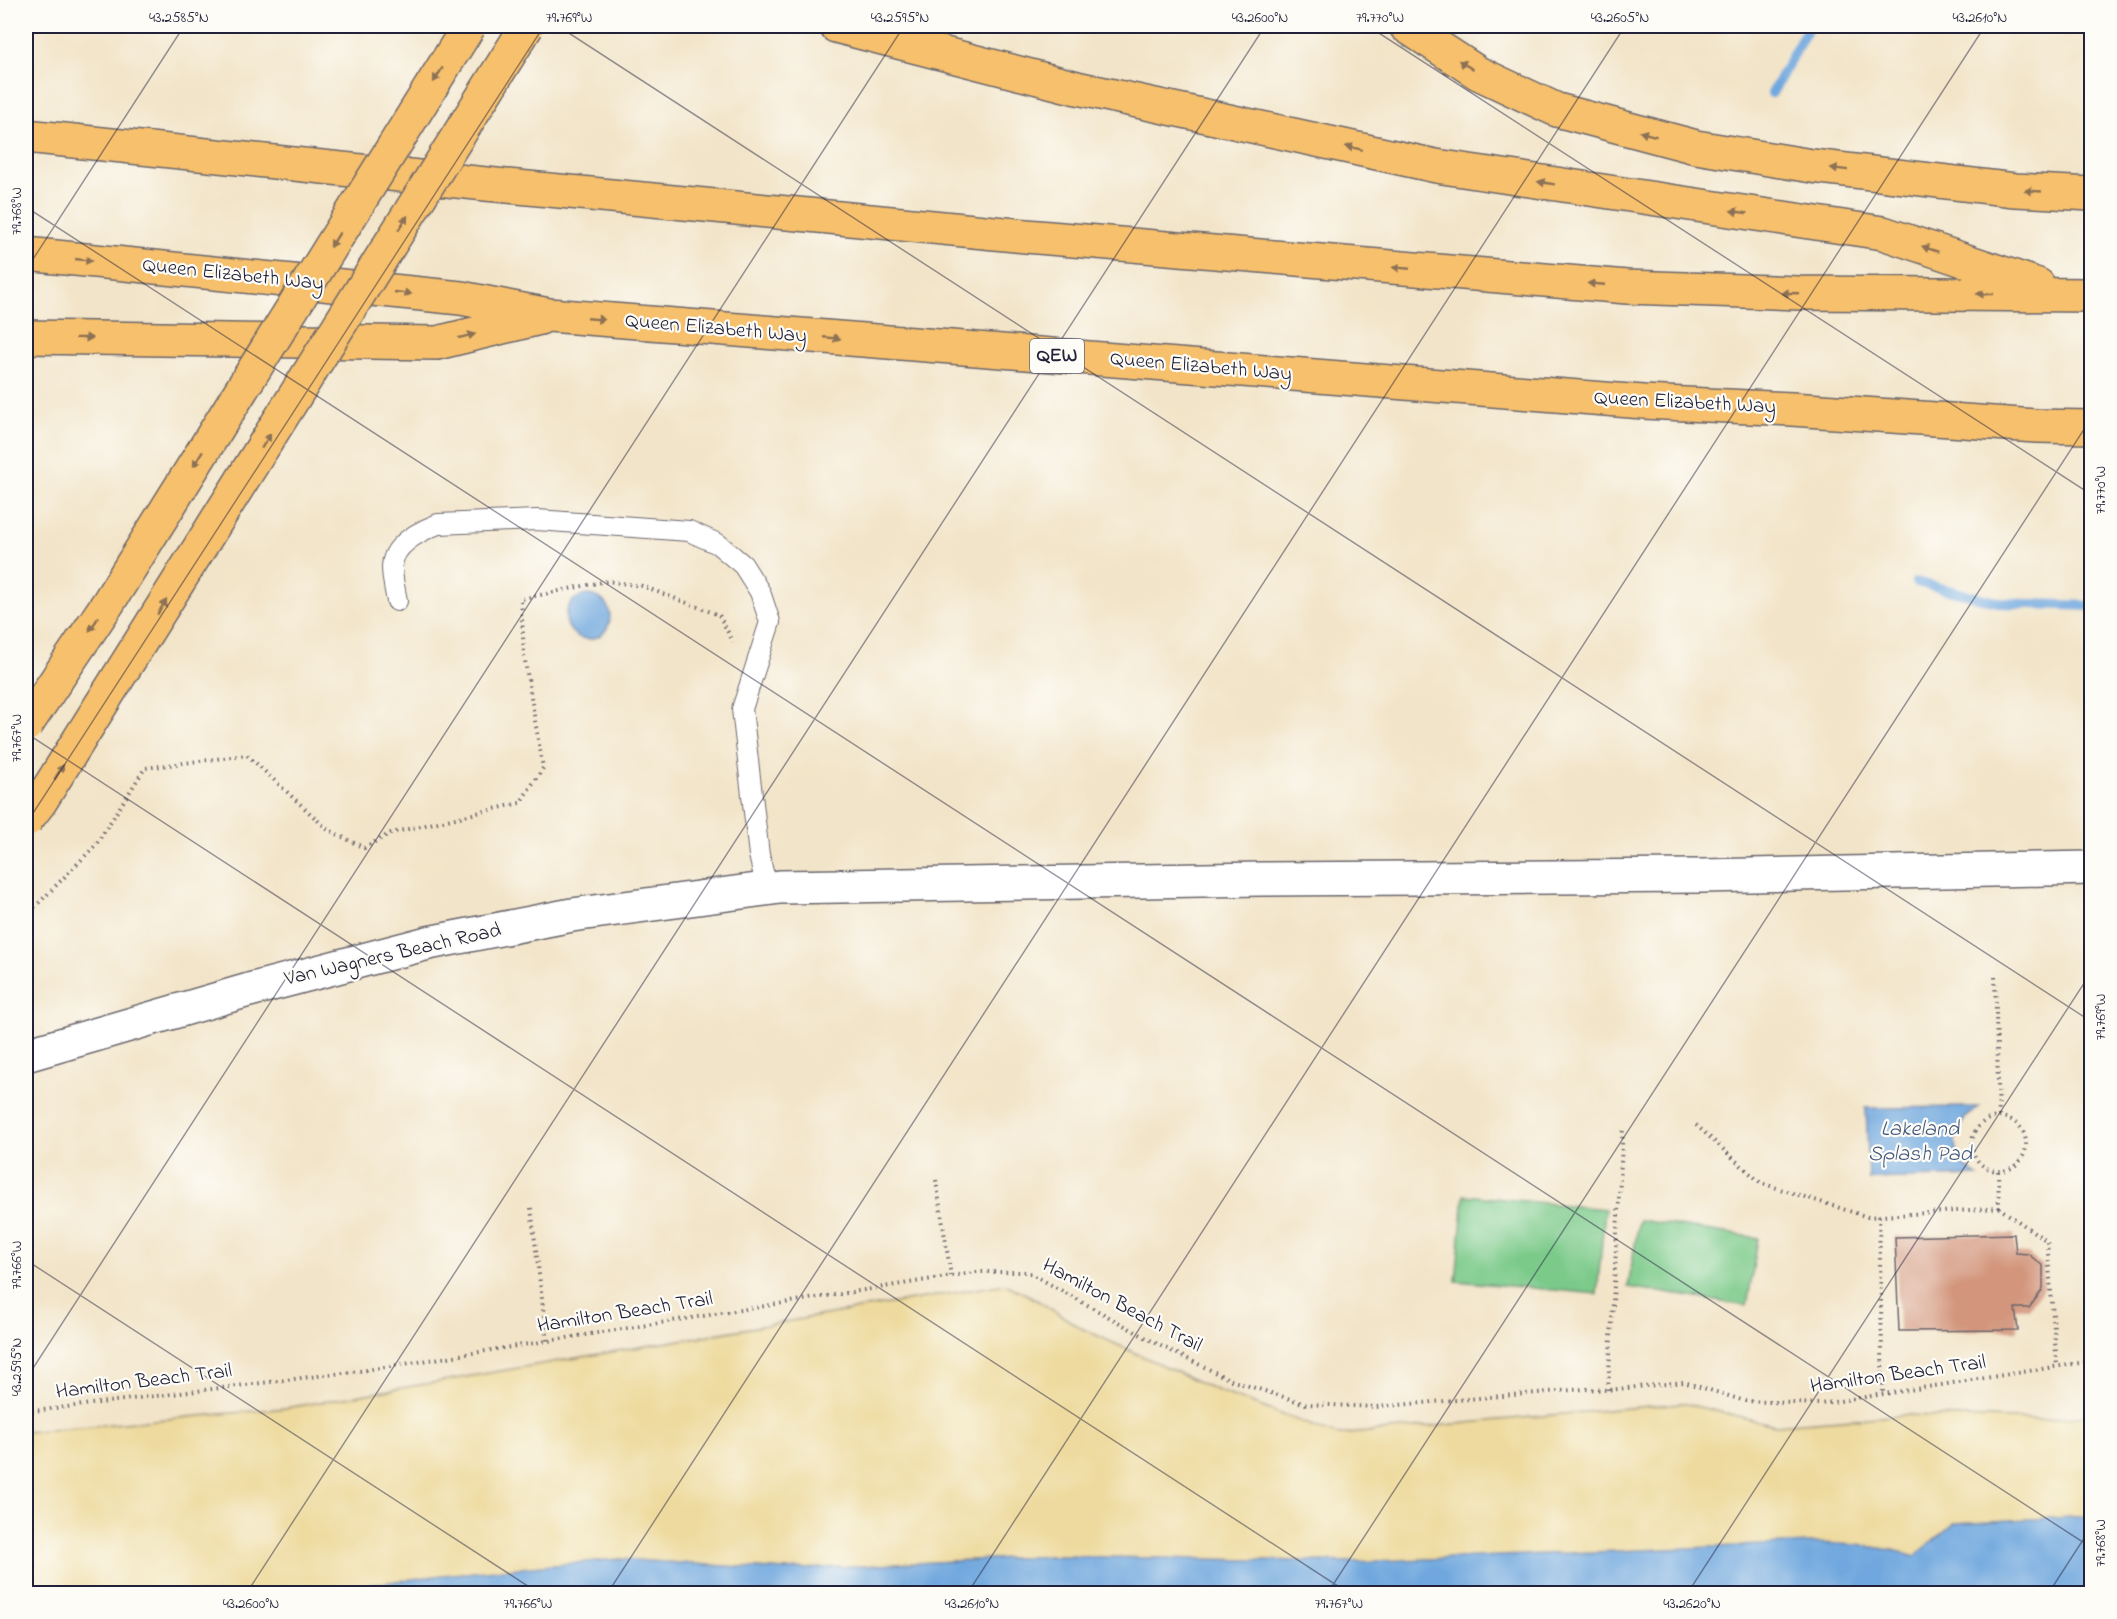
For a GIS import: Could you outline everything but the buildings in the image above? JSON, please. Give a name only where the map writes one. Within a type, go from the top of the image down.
[{"type":"highway","points":[[26,725],[108,603],[469,26]]},
{"type":"highway","points":[[26,820],[40,802],[526,26]]},
{"type":"highway","points":[[836,26],[1077,88],[1436,166],[1883,233],[2078,295]]},
{"type":"highway","points":[[1406,26],[1478,73],[1557,110],[1696,147],[1812,166],[2015,190],[2091,194]]},
{"type":"highway","points":[[26,136],[486,184],[1014,235],[1615,286],[1799,293],[2078,295]]},
{"type":"highway","name":"Queen Elizabeth Way","points":[[26,254],[461,298],[549,315],[1643,402],[1791,409],[2036,426],[2091,427]]},
{"type":"highway","points":[[26,337],[437,343],[549,315]]},
{"type":"street","name":"Van Wagners Beach Road","points":[[26,1055],[249,990],[428,943],[573,915],[780,887],[1702,876],[2091,868]]},
{"type":"lane","points":[[397,600],[392,566],[399,550],[416,534],[438,524],[537,520],[689,531],[718,544],[743,565],[760,591],[770,622],[742,709],[759,855],[767,889]]},
{"type":"path","points":[[26,916],[95,846],[145,768],[247,755],[327,829],[364,848],[392,833],[520,803],[543,768],[524,655],[521,599],[607,581],[642,586],[719,615],[752,677]]},
{"type":"path","points":[[1995,977],[1999,1117]]},
{"type":"path","points":[[1991,1117],[1999,1117],[2007,1118],[2021,1127],[2027,1142],[2025,1154],[2020,1161],[2013,1167],[1998,1171],[1989,1170],[1976,1160],[1972,1143],[1973,1134],[1983,1121],[1991,1117]]},
{"type":"path","points":[[1696,1125],[1761,1183],[1868,1217],[1999,1208],[2047,1241],[2057,1367]]},
{"type":"path","points":[[1608,1390],[1623,1127]]},
{"type":"path","points":[[1998,1171],[1999,1208]]},
{"type":"path","points":[[936,1180],[951,1276]]},
{"type":"path","points":[[531,1208],[547,1341]]},
{"type":"path","points":[[1879,1216],[1883,1394]]},
{"type":"path","name":"Hamilton Beach Trail","points":[[26,1412],[367,1370],[977,1272],[1028,1272],[1161,1346],[1233,1381],[1306,1404],[1376,1407],[1583,1389],[1608,1390],[1684,1382],[1744,1401],[1821,1404],[2091,1361]]},
{"type":"green space","points":[[1464,1195],[1605,1209],[1597,1294],[1456,1281]]},
{"type":"green space","points":[[1639,1220],[1758,1238],[1747,1306],[1628,1287]]},
{"type":"sand","points":[[1005,1284],[1030,1296],[1083,1329],[1216,1390],[1337,1435],[1682,1403],[1775,1425],[1907,1415],[2039,1420],[2091,1415],[2091,1516],[1955,1523],[1915,1557],[1892,1550],[1353,1562],[1051,1556],[785,1570],[619,1559],[443,1575],[305,1594],[26,1594],[26,1432],[286,1408]]},
{"type":"water","points":[[588,595],[597,596],[604,601],[609,608],[609,626],[604,633],[597,638],[588,639],[579,638],[572,633],[567,626],[566,617],[567,608],[572,601],[579,596]]},
{"type":"water","name":"Lakeland Splash Pad","points":[[1979,1107],[1962,1123],[1955,1142],[1960,1160],[1978,1176],[1869,1179],[1866,1108]]},
{"type":"water","points":[[2092,1516],[2091,1594],[305,1593],[443,1575],[619,1559],[785,1570],[1051,1556],[1353,1562],[1812,1543],[1889,1549],[1915,1556],[1955,1523]]},
{"type":"waterway","points":[[1772,93],[1809,26]]},
{"type":"waterway","points":[[1916,582],[2001,603],[2092,606]]}]
